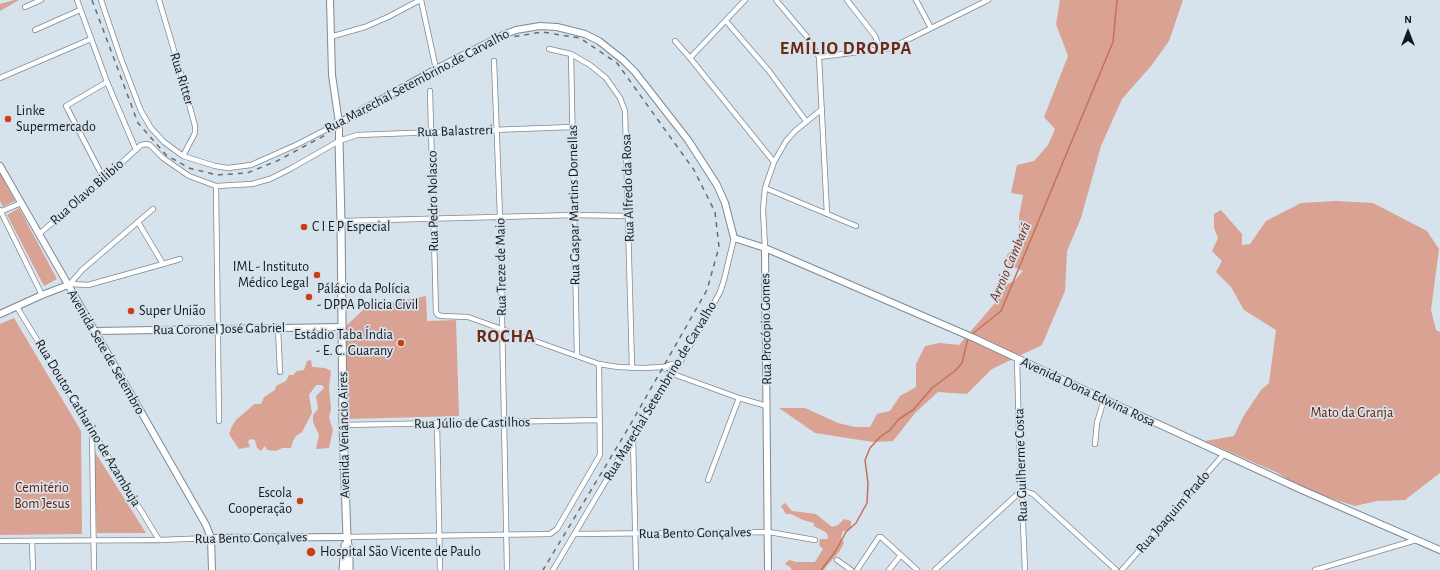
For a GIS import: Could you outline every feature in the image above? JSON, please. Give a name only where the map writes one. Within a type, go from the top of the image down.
[{"type":"main road","name":"Avenida Venâncio Aires","points":[[339,141],[342,221],[343,425],[346,537],[343,570]]},
{"type":"main road","name":"Avenida Venâncio Aires","points":[[346,537],[349,555],[349,570]]},
{"type":"street","points":[[25,7],[41,0]]},
{"type":"street","points":[[77,0],[107,82],[136,150]]},
{"type":"street","name":"Rua Marechal Setembrino de Carvalho","points":[[101,0],[141,111],[151,128],[164,142],[183,156],[215,166],[228,168],[251,165],[296,145],[436,69],[503,35],[516,30],[540,26],[557,27],[585,34],[599,41],[623,60],[635,72],[688,140],[717,185],[725,202],[734,238],[727,270],[720,292],[673,374],[553,570]]},
{"type":"street","name":"Rua Ritter","points":[[158,0],[182,74],[196,126],[195,133],[183,156]]},
{"type":"street","points":[[330,0],[332,75],[339,123],[339,141]]},
{"type":"street","points":[[330,37],[365,27],[420,0],[436,69]]},
{"type":"street","points":[[690,58],[726,22],[745,0]]},
{"type":"street","points":[[776,0],[808,38],[819,57],[827,214]]},
{"type":"street","points":[[847,0],[875,36],[880,50]]},
{"type":"street","points":[[916,0],[931,28]]},
{"type":"street","points":[[819,57],[880,50],[899,45],[979,2],[988,0]]},
{"type":"street","points":[[35,30],[80,10]]},
{"type":"street","points":[[726,22],[769,71],[806,121]]},
{"type":"street","points":[[0,78],[92,39]]},
{"type":"street","points":[[675,42],[690,58],[774,162]]},
{"type":"street","name":"Rua Alfredo da Rosa","points":[[549,49],[571,54],[590,65],[606,78],[620,98],[625,111],[632,368]]},
{"type":"street","name":"Rua Gaspar Martins Dornellas","points":[[571,54],[577,355]]},
{"type":"street","name":"Rua Treze de Maio","points":[[494,61],[500,217],[507,570]]},
{"type":"street","points":[[104,179],[66,106],[107,82]]},
{"type":"street","name":"Rua Pedro Nolasco","points":[[430,91],[436,312],[438,315],[442,316],[468,317],[502,330]]},
{"type":"street","name":"Rua Procópio Gomes","points":[[768,570],[764,210],[766,188],[774,162],[786,141],[806,121],[822,109]]},
{"type":"street","name":"Rua Balastreri","points":[[339,141],[357,135],[432,131],[572,127]]},
{"type":"street","name":"Rua Marechal Setembrino de Carvalho","points":[[136,150],[141,145],[150,145],[163,158],[189,176],[216,186],[252,184],[270,179],[339,141]]},
{"type":"street","name":"Rua Olavo Bilibio","points":[[39,234],[136,150]]},
{"type":"street","name":"Avenida Sete de Setembro","points":[[0,166],[206,525],[211,538]]},
{"type":"street","points":[[216,186],[219,421]]},
{"type":"street","points":[[766,188],[856,226]]},
{"type":"street","points":[[21,203],[0,211],[42,295]]},
{"type":"street","points":[[69,285],[82,270],[153,209]]},
{"type":"street","points":[[342,221],[575,215],[629,216]]},
{"type":"street","points":[[138,222],[163,264]]},
{"type":"street","name":"Avenida Dona Edwina Rosa","points":[[734,238],[765,248],[974,338],[1018,360],[1302,490],[1440,550]]},
{"type":"street","points":[[0,314],[42,295],[69,285],[88,285],[180,259]]},
{"type":"street","name":"Rua Doutor Catharino de Azambuja","points":[[17,307],[159,540]]},
{"type":"street","name":"Rua Coronel José Gabriel","points":[[95,331],[342,327]]},
{"type":"street","points":[[278,328],[280,372]]},
{"type":"street","points":[[502,330],[577,355],[599,364],[618,368],[663,367],[680,362]]},
{"type":"street","name":"Rua Guilherme Costa","points":[[1018,360],[1019,433],[1025,570]]},
{"type":"street","points":[[599,364],[600,420]]},
{"type":"street","points":[[663,367],[673,374],[739,398],[766,406]]},
{"type":"street","points":[[708,480],[739,398]]},
{"type":"street","points":[[1095,444],[1097,423],[1104,399]]},
{"type":"street","name":"Rua Júlio de Castilhos","points":[[343,425],[600,420]]},
{"type":"street","name":"Rua Bento Gonçalves","points":[[0,541],[550,534],[557,529],[600,455],[600,420]]},
{"type":"street","points":[[437,424],[440,570]]},
{"type":"street","points":[[92,429],[94,570]]},
{"type":"street","points":[[633,438],[636,570]]},
{"type":"street","name":"Rua Joaquim Prado","points":[[1122,570],[1224,454]]},
{"type":"street","points":[[935,570],[1022,490],[1033,494],[1116,570]]},
{"type":"street","name":"Rua Bento Gonçalves","points":[[575,534],[768,532],[815,540]]},
{"type":"street","points":[[857,570],[881,536],[917,570]]},
{"type":"street","points":[[211,538],[212,570]]},
{"type":"street","points":[[1315,570],[1416,540]]},
{"type":"street","points":[[32,541],[33,570]]},
{"type":"street","points":[[889,570],[901,554]]},
{"type":"street","points":[[837,560],[851,570]]},
{"type":"green space","points":[[19,0],[0,11],[0,4]]},
{"type":"green space","points":[[1060,0],[1183,0],[1169,41],[1151,66],[1122,99],[1101,146],[1081,218],[1067,251],[1065,291],[1042,345],[992,369],[967,394],[938,392],[916,412],[893,441],[873,442],[815,433],[779,408],[805,408],[838,423],[855,427],[870,427],[877,414],[890,411],[900,396],[916,387],[916,364],[925,346],[940,343],[959,345],[995,303],[994,290],[1014,281],[1023,271],[1009,265],[1007,255],[1016,245],[1019,234],[1019,216],[1023,195],[1011,193],[1017,165],[1034,161],[1048,145],[1055,129],[1044,117],[1068,56],[1056,24]]},
{"type":"green space","points":[[0,173],[15,201],[3,207],[0,201]]},
{"type":"green space","name":"Mato da Granja","points":[[1336,201],[1373,203],[1427,231],[1439,249],[1431,310],[1436,330],[1440,332],[1440,473],[1405,500],[1377,501],[1355,506],[1302,489],[1278,473],[1205,441],[1234,436],[1243,417],[1261,390],[1269,383],[1276,330],[1244,310],[1231,287],[1216,272],[1222,261],[1212,251],[1218,238],[1214,228],[1214,214],[1221,210],[1242,234],[1242,245],[1250,244],[1266,221],[1301,203]]},
{"type":"green space","points":[[19,208],[57,279],[44,286],[7,215]]},
{"type":"green space","name":"Estádio Taba Índia - E. C. Guarany","points":[[426,296],[427,321],[456,320],[459,416],[347,419],[345,327],[365,308]]},
{"type":"green space","name":"Cemitério Bom Jesus","points":[[14,318],[81,431],[82,534],[0,535],[0,324]]},
{"type":"green space","points":[[311,360],[312,367],[325,368],[331,371],[329,387],[331,409],[329,418],[333,430],[329,448],[316,449],[319,435],[313,422],[313,415],[318,409],[316,396],[324,388],[322,385],[316,385],[309,395],[312,413],[302,432],[296,436],[293,441],[291,448],[282,448],[276,451],[267,450],[265,446],[261,451],[257,448],[255,440],[250,439],[248,442],[250,447],[239,449],[229,434],[236,420],[254,404],[261,404],[264,397],[275,390],[276,386],[286,381],[289,375],[293,375],[297,371],[304,370],[307,361]]},
{"type":"green space","points":[[93,449],[146,533],[97,533]]},
{"type":"green space","points":[[785,503],[792,511],[816,514],[832,527],[838,525],[844,519],[851,521],[851,527],[848,531],[843,531],[841,537],[844,543],[839,552],[824,570],[792,570],[785,564],[789,560],[796,562],[815,562],[823,549],[819,545],[820,539],[828,539],[827,533],[814,526],[814,523],[803,520],[791,514],[786,514],[781,506]]},
{"type":"waterway","name":"Arroio Cambará","points":[[971,335],[1001,311],[1113,42],[1117,0]]},
{"type":"waterway","name":"Arroio Cambará","points":[[821,570],[835,552],[846,532],[856,523],[867,503],[868,483],[865,460],[870,448],[880,437],[890,430],[899,419],[913,410],[932,388],[956,370],[962,363],[968,338]]},
{"type":"railway","points":[[92,0],[138,123],[166,155],[189,168],[217,175],[247,173],[277,161],[506,38],[542,32],[580,38],[617,63],[694,170],[715,212],[719,247],[707,290],[629,427],[543,570]]},
{"type":"place","name":"Linke Supermercado","points":[[8,119]]},
{"type":"place","name":"C I E P Especial","points":[[304,227]]},
{"type":"place","name":"IML - Instituto Médico Legal","points":[[317,275]]},
{"type":"place","name":"Pálácio da Polícia - DPPA Policia Civil","points":[[309,297]]},
{"type":"place","name":"Super União","points":[[131,311]]},
{"type":"place","name":"Estádio Taba Índia - E. C. Guarany","points":[[401,343]]},
{"type":"place","name":"Escola Cooperação","points":[[300,501]]},
{"type":"place","name":"Hospital São Vicente de Paulo","points":[[311,552]]},
{"type":"district","name":"EMÍLIO DROPPA","points":[[846,49]]},
{"type":"district","name":"ROCHA","points":[[506,337]]}]
